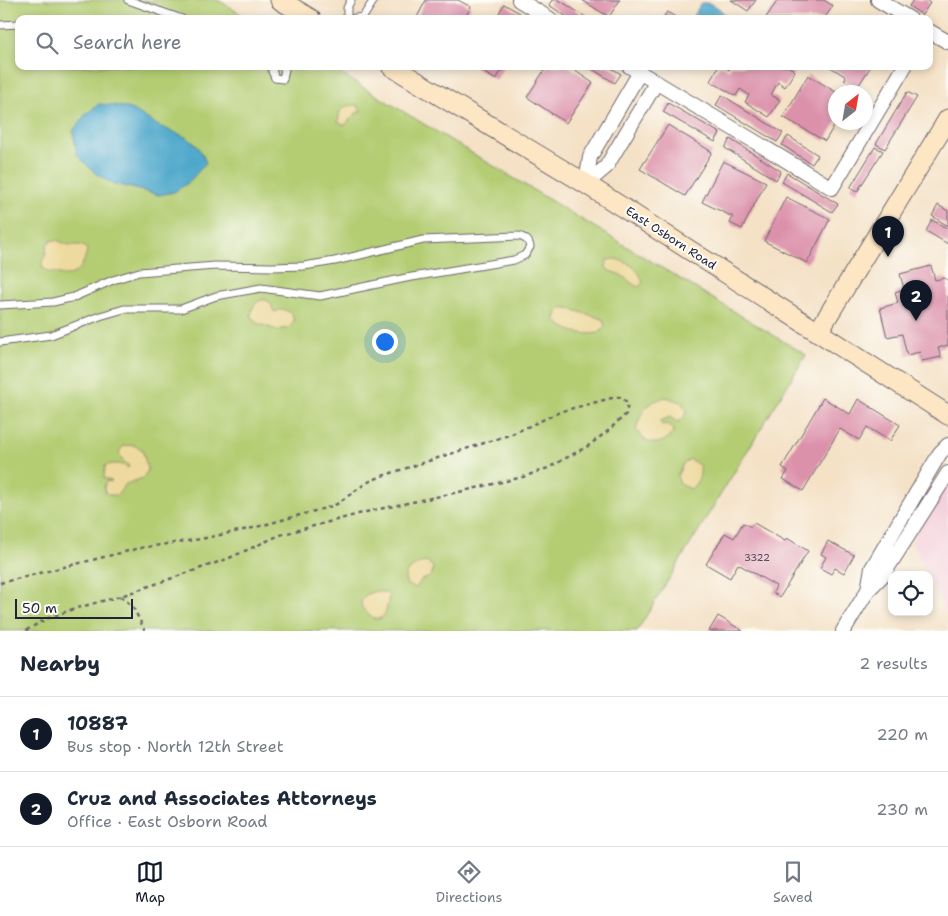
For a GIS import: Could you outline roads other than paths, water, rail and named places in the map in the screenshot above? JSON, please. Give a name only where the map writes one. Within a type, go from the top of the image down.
[{"type":"main road","points":[[280,0],[305,15]]},
{"type":"main road","name":"East Osborn Road","points":[[398,70],[586,184],[948,415]]},
{"type":"main road","points":[[818,332],[948,119]]},
{"type":"street","points":[[878,0],[903,15]]},
{"type":"street","points":[[524,1],[544,15]]},
{"type":"street","points":[[933,33],[948,42]]},
{"type":"street","points":[[586,184],[590,157],[613,116],[634,70]]},
{"type":"street","points":[[636,70],[832,188],[903,70]]},
{"type":"street","points":[[586,184],[606,167],[656,83]]},
{"type":"street","points":[[613,116],[630,126]]},
{"type":"street","points":[[868,590],[872,568],[940,453],[948,445]]},
{"type":"street","points":[[844,631],[868,590],[883,576],[948,472]]},
{"type":"street","points":[[910,504],[924,511]]},
{"type":"lane","points":[[128,0],[171,15]]},
{"type":"lane","points":[[348,15],[351,0]]},
{"type":"lane","points":[[364,15],[374,0]]},
{"type":"lane","points":[[0,25],[15,24]]},
{"type":"lane","points":[[273,70],[275,78],[283,79],[285,70]]},
{"type":"lane","points":[[0,305],[53,302],[74,297],[113,280],[139,272],[215,266],[272,267],[312,265],[423,240],[519,236],[525,238],[529,242],[530,247],[525,255],[514,260],[406,278],[332,294],[313,296],[273,289],[246,290],[216,296],[181,309],[124,309],[100,316],[51,336],[0,342]]},
{"type":"water","points":[[701,3],[716,6],[725,15],[694,15]]},
{"type":"water","points":[[99,104],[119,106],[132,110],[157,125],[186,138],[197,147],[206,163],[188,183],[174,192],[159,195],[111,183],[95,173],[77,155],[73,131],[85,115]]},
{"type":"place","name":"10887","points":[[888,257]]},
{"type":"place","name":"Cruz and Associates Attorneys","points":[[916,321]]}]
